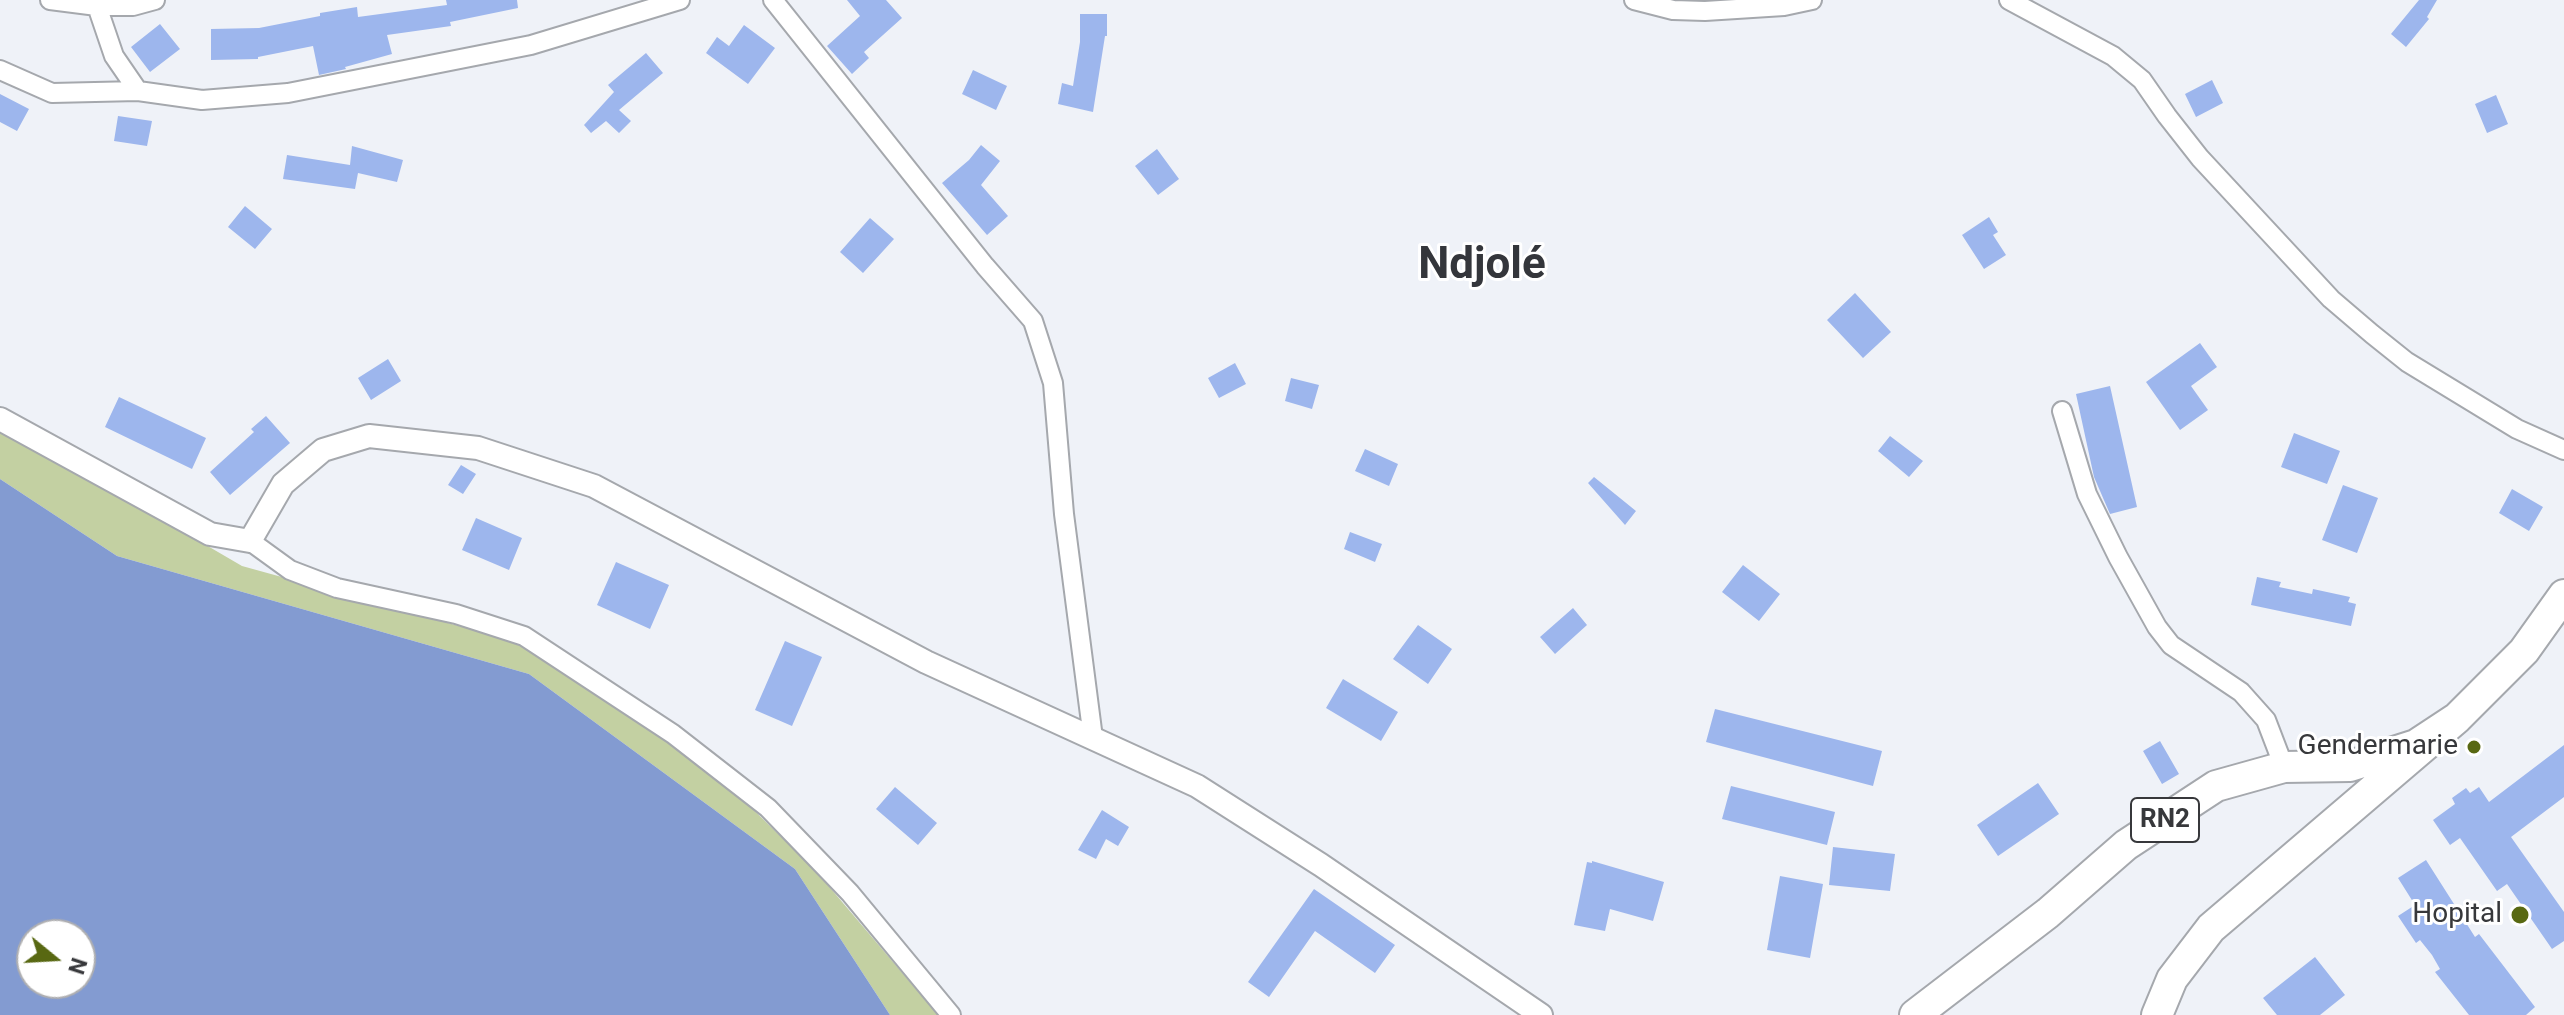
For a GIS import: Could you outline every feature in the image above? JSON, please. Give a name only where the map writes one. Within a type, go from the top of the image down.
[{"type":"highway","name":"RN2","points":[[2157,1015],[2172,979],[2211,928],[2457,718],[2524,651],[2564,595]]},
{"type":"highway","name":"RN2","points":[[1914,1014],[2048,913],[2139,837],[2216,786],[2284,767],[2350,766],[2416,745],[2457,718]]},
{"type":"street","points":[[50,0],[97,6],[133,6],[155,0]]},
{"type":"street","points":[[0,70],[52,93],[138,91],[202,100],[288,93],[531,45],[680,0]]},
{"type":"street","points":[[773,0],[985,266],[1033,321],[1053,383],[1064,514],[1093,738]]},
{"type":"street","points":[[1634,0],[1673,10],[1705,11],[1784,6],[1812,0]]},
{"type":"street","points":[[2009,0],[2113,56],[2142,80],[2209,168],[2331,299],[2372,334],[2407,362],[2517,429],[2564,450]]},
{"type":"street","points":[[97,6],[114,56],[138,91]]},
{"type":"street","points":[[2062,411],[2087,494],[2157,627],[2171,645],[2241,692],[2258,710],[2266,720],[2284,767]]},
{"type":"street","points":[[0,419],[210,534],[250,541],[290,570],[337,588],[456,614],[524,636],[673,734],[768,808],[850,893],[951,1015]]},
{"type":"street","points":[[250,541],[283,484],[323,450],[369,436],[478,448],[594,486],[926,662],[1197,786],[1321,865],[1541,1015]]},
{"type":"green space","points":[[0,425],[242,566],[524,644],[723,780],[815,870],[938,1015],[890,1015],[795,869],[529,674],[117,556],[0,479]]},
{"type":"water","points":[[0,479],[117,556],[529,674],[795,869],[890,1015],[0,1015]]},
{"type":"building","points":[[446,0],[517,0],[518,8],[450,22],[451,26],[387,35],[392,54],[319,75],[313,46],[258,59],[211,60],[211,29],[259,28],[357,7],[358,17],[447,5]]},
{"type":"building","points":[[847,0],[886,0],[902,18],[864,52],[869,58],[852,74],[827,46],[860,16]]},
{"type":"building","points":[[2419,0],[2437,0],[2427,17],[2429,19],[2406,47],[2391,34]]},
{"type":"building","points":[[1080,14],[1107,14],[1107,36],[1093,112],[1058,104],[1062,83],[1073,86],[1080,42]]},
{"type":"building","points":[[160,24],[180,49],[150,72],[131,47]]},
{"type":"building","points":[[744,25],[775,48],[748,84],[706,53],[717,37],[729,46]]},
{"type":"building","points":[[646,53],[663,73],[619,110],[631,121],[619,133],[606,121],[591,133],[584,125],[614,92],[608,85]]},
{"type":"building","points":[[973,70],[1007,86],[996,110],[962,94]]},
{"type":"building","points":[[2212,80],[2223,103],[2196,117],[2185,94]]},
{"type":"building","points":[[0,94],[29,109],[17,131],[0,122]]},
{"type":"building","points":[[2496,95],[2508,124],[2487,133],[2475,104]]},
{"type":"building","points":[[118,116],[152,121],[147,146],[114,141]]},
{"type":"building","points":[[981,145],[1000,161],[981,185],[1008,216],[987,235],[942,183]]},
{"type":"building","points":[[352,146],[403,160],[397,182],[358,173],[355,189],[283,179],[287,155],[350,165]]},
{"type":"building","points":[[1157,149],[1179,179],[1158,195],[1135,166]]},
{"type":"building","points":[[245,206],[272,229],[255,249],[228,227]]},
{"type":"building","points":[[1989,217],[1998,232],[1993,235],[2006,255],[1984,269],[1962,235]]},
{"type":"building","points":[[870,218],[894,239],[863,273],[840,252]]},
{"type":"building","points":[[1855,293],[1891,332],[1863,358],[1827,320]]},
{"type":"building","points":[[2200,343],[2217,367],[2191,386],[2208,410],[2180,430],[2146,382]]},
{"type":"building","points":[[388,359],[401,381],[371,400],[358,378]]},
{"type":"building","points":[[1235,363],[1246,384],[1219,398],[1208,378]]},
{"type":"building","points":[[1291,378],[1319,385],[1312,409],[1285,401]]},
{"type":"building","points":[[2110,386],[2137,507],[2110,514],[2094,477],[2076,394]]},
{"type":"building","points":[[119,397],[206,438],[192,469],[105,427]]},
{"type":"building","points":[[266,416],[290,443],[230,495],[210,472],[254,432],[251,429]]},
{"type":"building","points":[[2294,433],[2340,451],[2327,484],[2281,467]]},
{"type":"building","points":[[1890,436],[1923,461],[1909,477],[1878,451]]},
{"type":"building","points":[[1365,449],[1398,464],[1389,486],[1355,471]]},
{"type":"building","points":[[461,465],[476,474],[463,494],[448,485]]},
{"type":"building","points":[[1594,477],[1636,511],[1625,525],[1588,483]]},
{"type":"building","points":[[2343,485],[2378,498],[2357,553],[2322,540]]},
{"type":"building","points":[[2512,489],[2543,507],[2529,531],[2499,513]]},
{"type":"building","points":[[476,518],[522,538],[509,570],[462,550]]},
{"type":"building","points":[[1350,532],[1382,544],[1375,562],[1344,549]]},
{"type":"building","points":[[616,562],[669,585],[650,629],[597,605]]},
{"type":"building","points":[[1743,565],[1780,594],[1759,621],[1722,592]]},
{"type":"building","points":[[2257,577],[2281,582],[2279,587],[2312,594],[2313,589],[2350,597],[2348,602],[2356,604],[2351,626],[2251,605]]},
{"type":"building","points":[[1573,608],[1587,625],[1555,654],[1540,637]]},
{"type":"building","points":[[1418,625],[1452,649],[1428,684],[1393,659]]},
{"type":"building","points":[[785,641],[822,657],[792,726],[755,710]]},
{"type":"building","points":[[1343,679],[1398,712],[1381,741],[1326,708]]},
{"type":"building","points":[[1715,709],[1882,751],[1873,786],[1706,742]]},
{"type":"building","points":[[2160,741],[2179,774],[2162,784],[2143,751]]},
{"type":"building","points":[[2564,745],[2564,797],[2511,837],[2564,912],[2564,941],[2552,949],[2507,884],[2497,891],[2460,838],[2450,845],[2433,820],[2455,804],[2452,798],[2466,788],[2470,793],[2479,787],[2489,802]]},
{"type":"building","points":[[2038,783],[2059,814],[1998,856],[1977,825]]},
{"type":"building","points":[[1731,786],[1835,812],[1827,845],[1722,819]]},
{"type":"building","points":[[895,787],[937,823],[918,845],[876,809]]},
{"type":"building","points":[[1102,810],[1129,827],[1118,846],[1106,839],[1096,859],[1078,850]]},
{"type":"building","points":[[1833,847],[1895,854],[1890,891],[1829,885]]},
{"type":"building","points":[[2426,860],[2475,937],[2479,934],[2535,1007],[2526,1015],[2469,1015],[2435,972],[2440,969],[2432,955],[2420,940],[2416,943],[2398,916],[2415,905],[2398,878]]},
{"type":"building","points":[[1587,862],[1664,882],[1653,921],[1610,909],[1605,931],[1574,925]]},
{"type":"building","points":[[1780,876],[1823,884],[1810,958],[1767,950]]},
{"type":"building","points":[[1314,889],[1395,945],[1375,973],[1315,931],[1269,997],[1248,982]]},
{"type":"building","points":[[2315,957],[2345,995],[2320,1015],[2277,1015],[2263,998]]},
{"type":"place","name":"Gendermarie","points":[[2474,747]]},
{"type":"place","name":"Hopital","points":[[2520,915]]},
{"type":"district","name":"Ndjolé","points":[[1482,267]]}]
